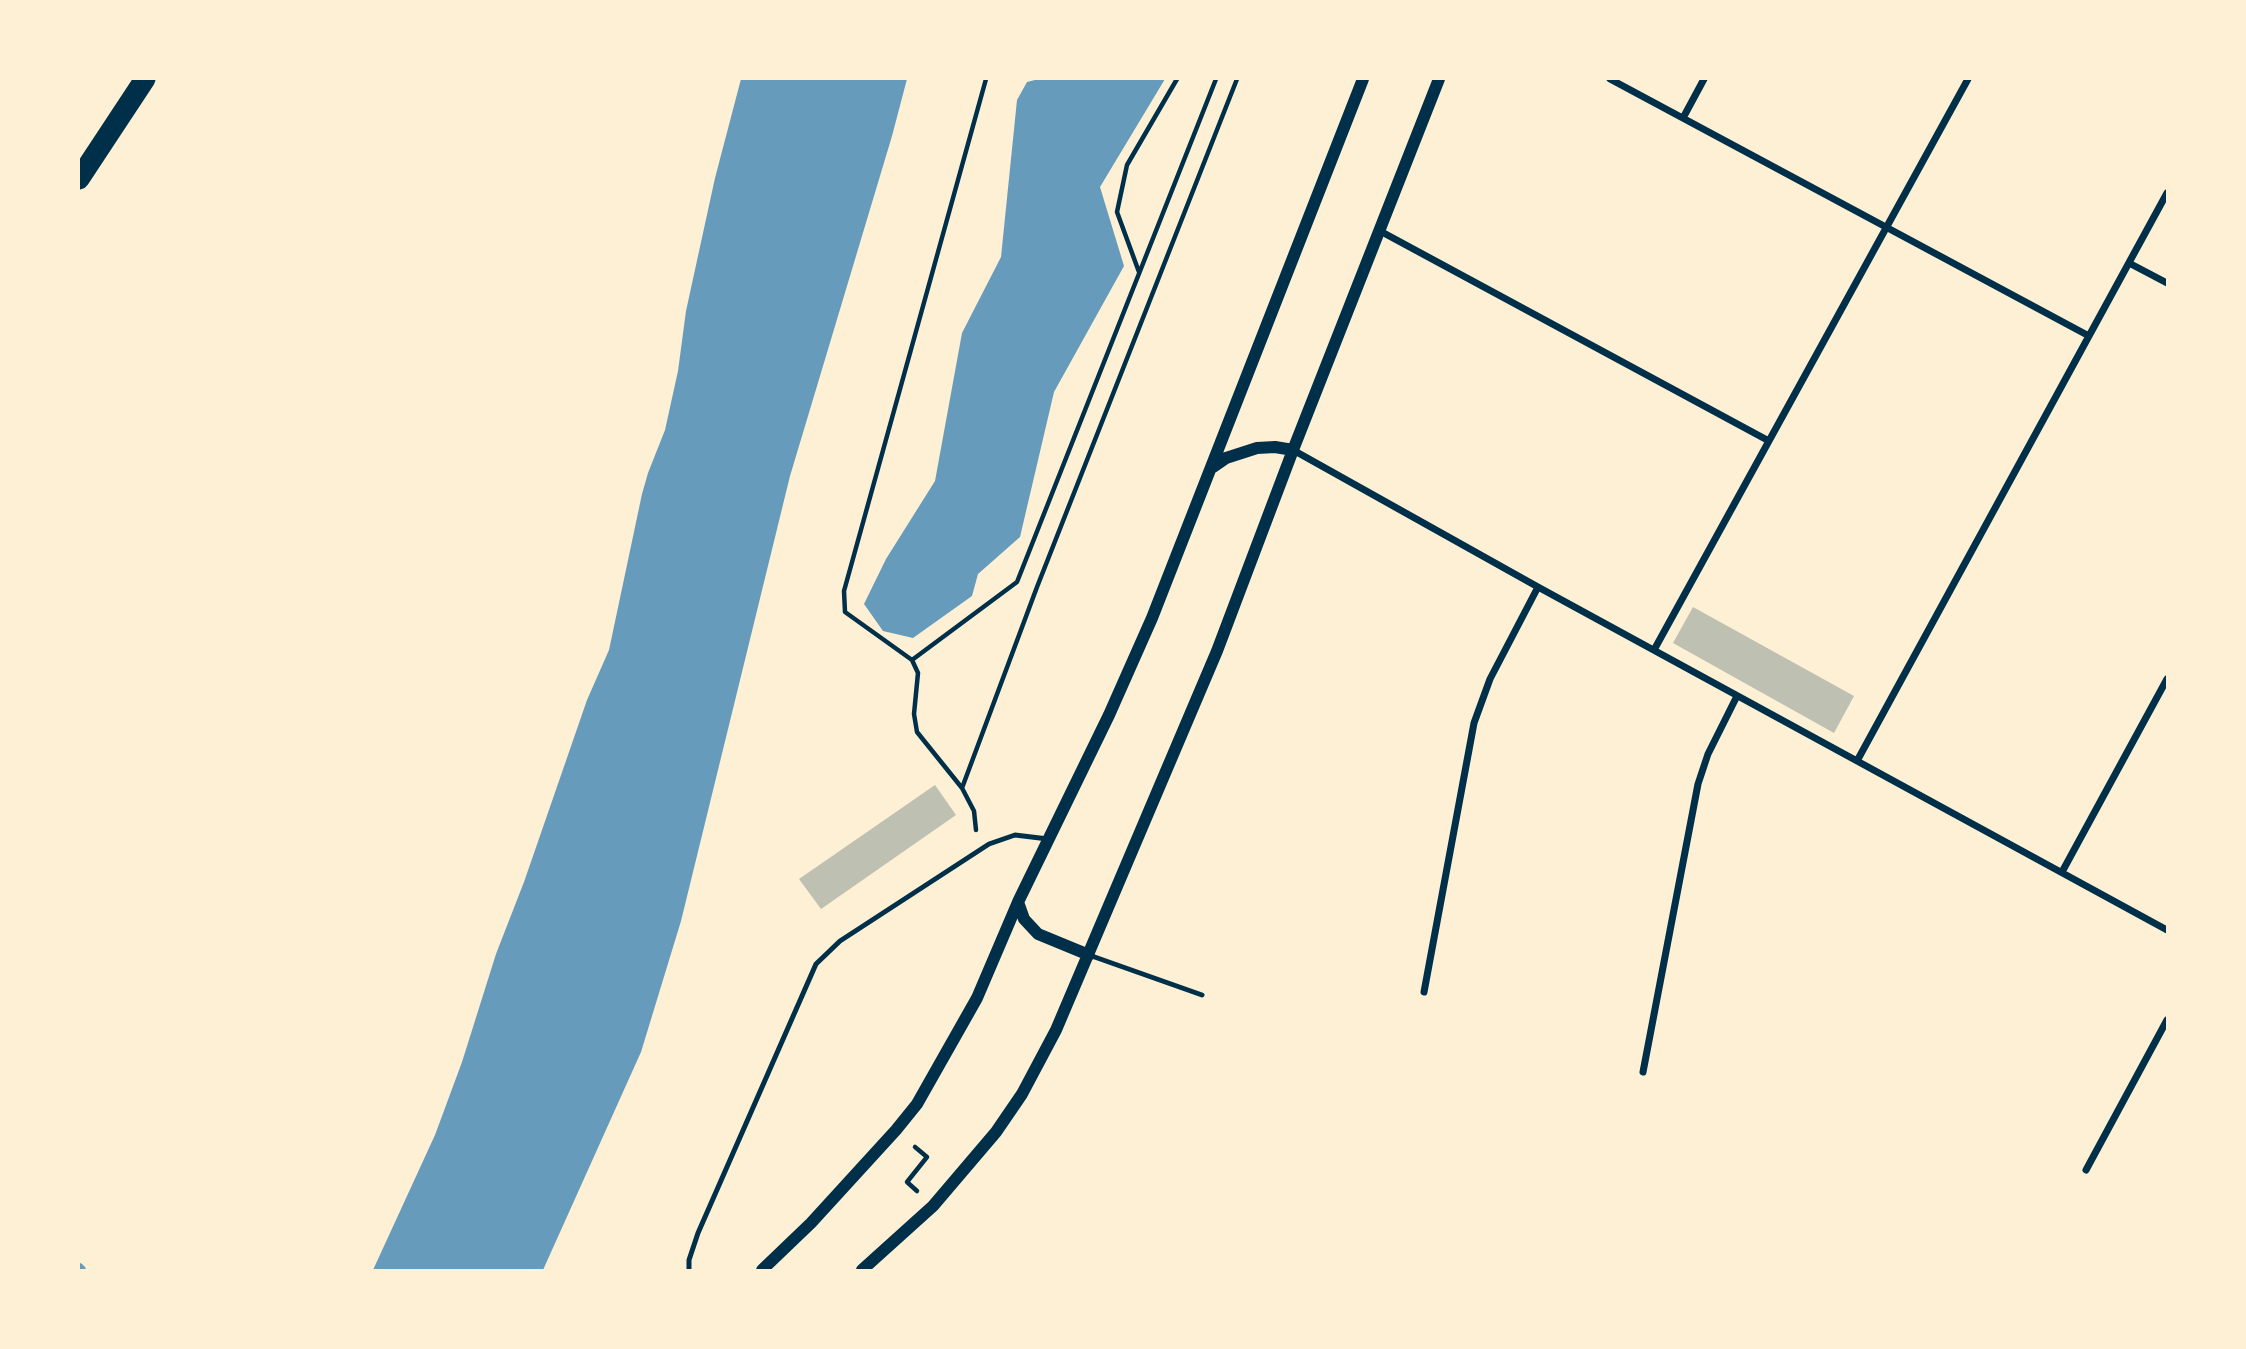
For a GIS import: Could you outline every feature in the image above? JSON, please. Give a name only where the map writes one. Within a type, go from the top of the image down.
[{"type":"highway","points":[[79,179],[145,79]]},
{"type":"street","points":[[762,1270],[855,1177],[917,1104],[977,998],[1018,902],[1109,715],[1152,618],[1363,79]]},
{"type":"street","points":[[862,1270],[933,1206],[996,1132],[1021,1094],[1056,1030],[1217,651],[1439,79]]},
{"type":"street","points":[[1610,79],[2089,337]]},
{"type":"street","points":[[1683,118],[1704,79]]},
{"type":"street","points":[[1654,650],[1968,79]]},
{"type":"street","points":[[1857,761],[2167,193]]},
{"type":"street","points":[[1380,231],[1769,441]]},
{"type":"street","points":[[2129,263],[2167,283]]},
{"type":"street","points":[[1213,467],[1226,458],[1257,448],[1293,450],[1538,587],[2167,930]]},
{"type":"street","points":[[1423,992],[1474,723],[1490,679],[1538,587]]},
{"type":"street","points":[[2062,872],[2167,679]]},
{"type":"street","points":[[1643,1072],[1698,784],[1707,754],[1737,696]]},
{"type":"street","points":[[1018,902],[1027,923],[1038,934],[1088,954]]},
{"type":"street","points":[[2086,1170],[2167,1020]]},
{"type":"lane","points":[[689,1270],[689,1260],[698,1233],[816,964],[840,941],[989,844],[1015,835],[1048,839]]},
{"type":"lane","points":[[1088,954],[1202,995]]},
{"type":"path","points":[[978,851],[974,811],[962,788],[917,732],[914,713],[918,673],[912,660],[845,612],[844,591],[986,79]]},
{"type":"path","points":[[1139,272],[1117,212],[1127,165],[1177,79]]},
{"type":"path","points":[[912,660],[1017,582],[1216,79]]},
{"type":"path","points":[[962,788],[1042,574],[1237,79]]},
{"type":"path","points":[[915,1147],[928,1157],[907,1182],[933,1206]]},
{"type":"water","points":[[741,79],[907,79],[790,476],[681,921],[641,1052],[543,1270],[373,1270],[435,1135],[462,1062],[496,954],[587,700],[609,650],[642,494],[665,430],[678,371],[686,311],[715,178]]},
{"type":"water","points":[[1039,79],[1165,79],[1100,187],[1124,266],[1054,392],[1020,537],[978,574],[972,596],[913,638],[883,631],[864,604],[886,559],[935,481],[962,333],[1001,257],[1017,100],[1027,82]]},
{"type":"building","points":[[1693,607],[1854,696],[1834,733],[1673,643]]},
{"type":"building","points":[[935,785],[956,815],[821,909],[799,879]]}]
